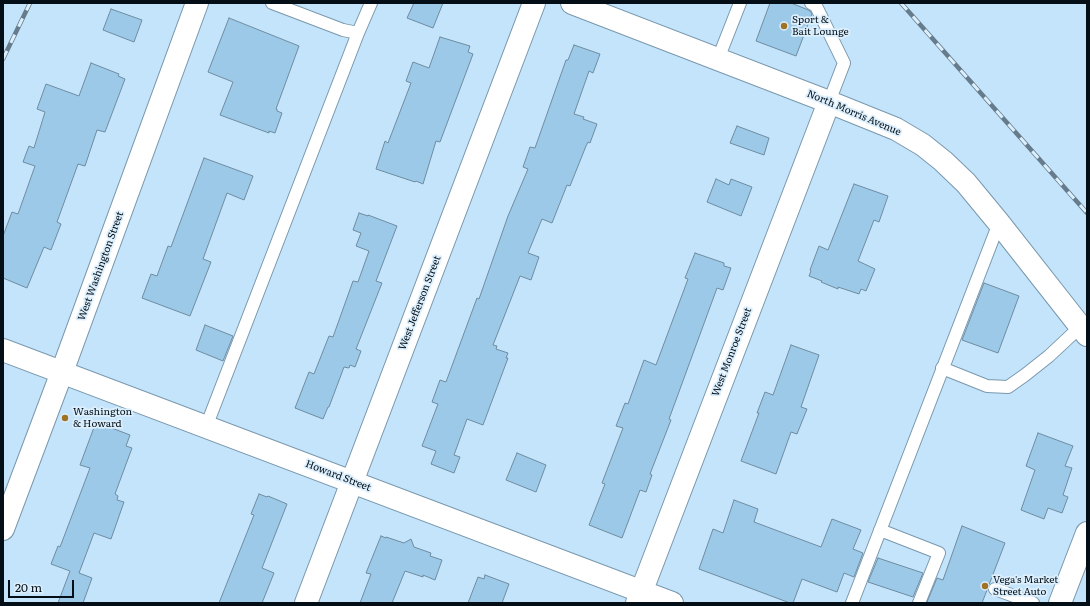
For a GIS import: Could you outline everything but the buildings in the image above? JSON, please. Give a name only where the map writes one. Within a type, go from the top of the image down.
[{"type":"street","name":"West Washington Street","points":[[3,529],[197,3]]},
{"type":"street","name":"West Jefferson Street","points":[[306,603],[534,3]]},
{"type":"street","name":"North Morris Avenue","points":[[572,3],[896,129],[923,145],[943,161],[966,183],[1084,331]]},
{"type":"street","name":"West Monroe Street","points":[[639,597],[829,102]]},
{"type":"street","name":"Howard Street","points":[[3,350],[352,482],[639,597],[672,603]]},
{"type":"street","points":[[1060,603],[1087,533]]},
{"type":"lane","points":[[272,3],[343,30],[358,33]]},
{"type":"lane","points":[[206,427],[358,33],[371,3]]},
{"type":"lane","points":[[718,59],[740,3]]},
{"type":"lane","points":[[811,3],[816,6],[844,63],[829,102]]},
{"type":"lane","points":[[852,603],[999,223]]},
{"type":"lane","points":[[942,368],[987,386],[1008,387],[1048,356],[1084,331]]},
{"type":"lane","points":[[880,530],[939,553],[920,603]]},
{"type":"lane","points":[[995,589],[1033,603]]},
{"type":"railway","points":[[3,59],[30,3]]},
{"type":"railway","points":[[901,3],[1087,213]]},
{"type":"place","name":"Sport & Bait Lounge","points":[[784,26]]},
{"type":"place","name":"Washington & Howard","points":[[65,418]]},
{"type":"place","name":"Vega's Market Street Auto","points":[[985,586]]}]
